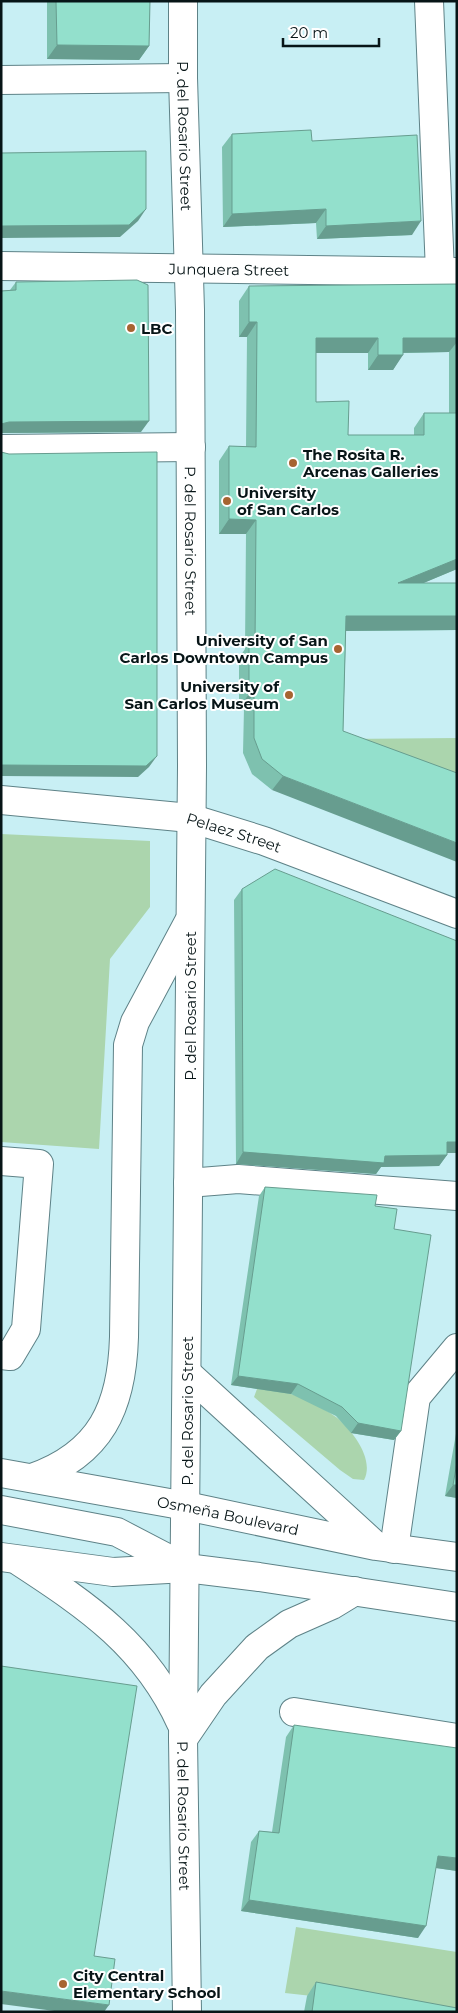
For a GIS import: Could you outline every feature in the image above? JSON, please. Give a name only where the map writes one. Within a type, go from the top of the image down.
[{"type":"main road","name":"P. del Rosario Street","points":[[183,1],[183,78],[190,268],[191,446],[186,1568],[183,1734],[187,2012]]},
{"type":"main road","points":[[430,1],[448,272]]},
{"type":"main road","points":[[1,80],[183,78]]},
{"type":"main road","name":"Junquera Street","points":[[1,266],[448,272]]},
{"type":"main road","points":[[1,449],[191,446]]},
{"type":"main road","name":"Pelaez Street","points":[[1,800],[190,818],[264,841],[457,914]]},
{"type":"main road","points":[[32,1478],[56,1469],[82,1451],[103,1424],[119,1389],[124,1337],[128,1045],[135,1022],[190,919]]},
{"type":"main road","points":[[1,1160],[39,1164],[26,1329],[10,1356],[1,1355]]},
{"type":"main road","points":[[188,1183],[238,1179],[457,1196]]},
{"type":"main road","points":[[187,1373],[385,1547],[416,1397],[457,1348]]},
{"type":"main road","name":"Osmeña Boulevard","points":[[1,1472],[186,1506],[385,1547],[457,1557]]},
{"type":"main road","points":[[1,1510],[117,1532],[186,1568]]},
{"type":"main road","points":[[8,1558],[113,1572],[186,1568],[457,1607]]},
{"type":"main road","points":[[8,1558],[76,1600],[133,1649],[160,1683],[183,1734],[213,1695],[257,1647],[289,1624],[332,1605],[355,1591]]},
{"type":"main road","points":[[294,1712],[457,1738]]},
{"type":"green space","points":[[457,738],[457,791],[343,739]]},
{"type":"green space","points":[[1,834],[150,841],[150,907],[110,959],[99,1149],[1,1142]]},
{"type":"green space","points":[[257,1389],[291,1394],[315,1404],[336,1417],[349,1429],[364,1454],[367,1472],[364,1480],[353,1479],[340,1470],[254,1397]]},
{"type":"green space","points":[[296,1927],[457,1952],[457,2012],[285,1993]]},
{"type":"building","points":[[56,1],[150,1],[149,46],[57,45]]},
{"type":"building","points":[[311,130],[312,141],[417,135],[421,221],[326,226],[326,209],[232,214],[232,134]]},
{"type":"building","points":[[146,151],[146,209],[129,225],[1,226],[1,153]]},
{"type":"building","points":[[137,280],[148,285],[149,421],[9,422],[1,424],[1,291],[16,290],[16,282]]},
{"type":"building","name":"University of San Carlos Downtown Campus","points":[[457,284],[457,338],[403,338],[403,355],[378,355],[378,338],[316,338],[316,402],[349,401],[348,435],[424,435],[424,413],[457,413],[457,559],[398,583],[457,583],[457,616],[346,616],[343,731],[457,773],[457,843],[283,776],[262,759],[254,738],[254,693],[249,694],[249,643],[255,644],[256,520],[229,519],[229,446],[256,447],[257,322],[249,322],[249,286]]},
{"type":"building","points":[[1,452],[9,454],[157,452],[157,756],[146,766],[1,765]]},
{"type":"building","points":[[275,869],[457,941],[457,1142],[447,1142],[447,1155],[385,1156],[384,1163],[243,1152],[242,889]]},
{"type":"building","points":[[265,1187],[377,1195],[375,1206],[397,1209],[394,1229],[431,1235],[401,1431],[358,1423],[342,1407],[298,1384],[238,1376]]},
{"type":"building","points":[[457,1462],[457,1485],[453,1485]]},
{"type":"building","points":[[1,1666],[137,1686],[94,1956],[115,1959],[109,2005],[1,1991]]},
{"type":"building","points":[[294,1725],[457,1748],[457,1858],[438,1856],[426,1926],[249,1900],[259,1831],[279,1833]]},
{"type":"building","points":[[316,1982],[457,2008],[457,2012],[312,2012]]},
{"type":"place","name":"LBC","points":[[131,328]]},
{"type":"place","name":"The Rosita R. Arcenas Galleries","points":[[293,463]]},
{"type":"place","name":"University of San Carlos","points":[[227,501]]},
{"type":"place","name":"University of San Carlos Downtown Campus","points":[[338,649]]},
{"type":"place","name":"University of San Carlos Museum","points":[[289,695]]},
{"type":"place","name":"City Central Elementary School","points":[[63,1984]]}]
